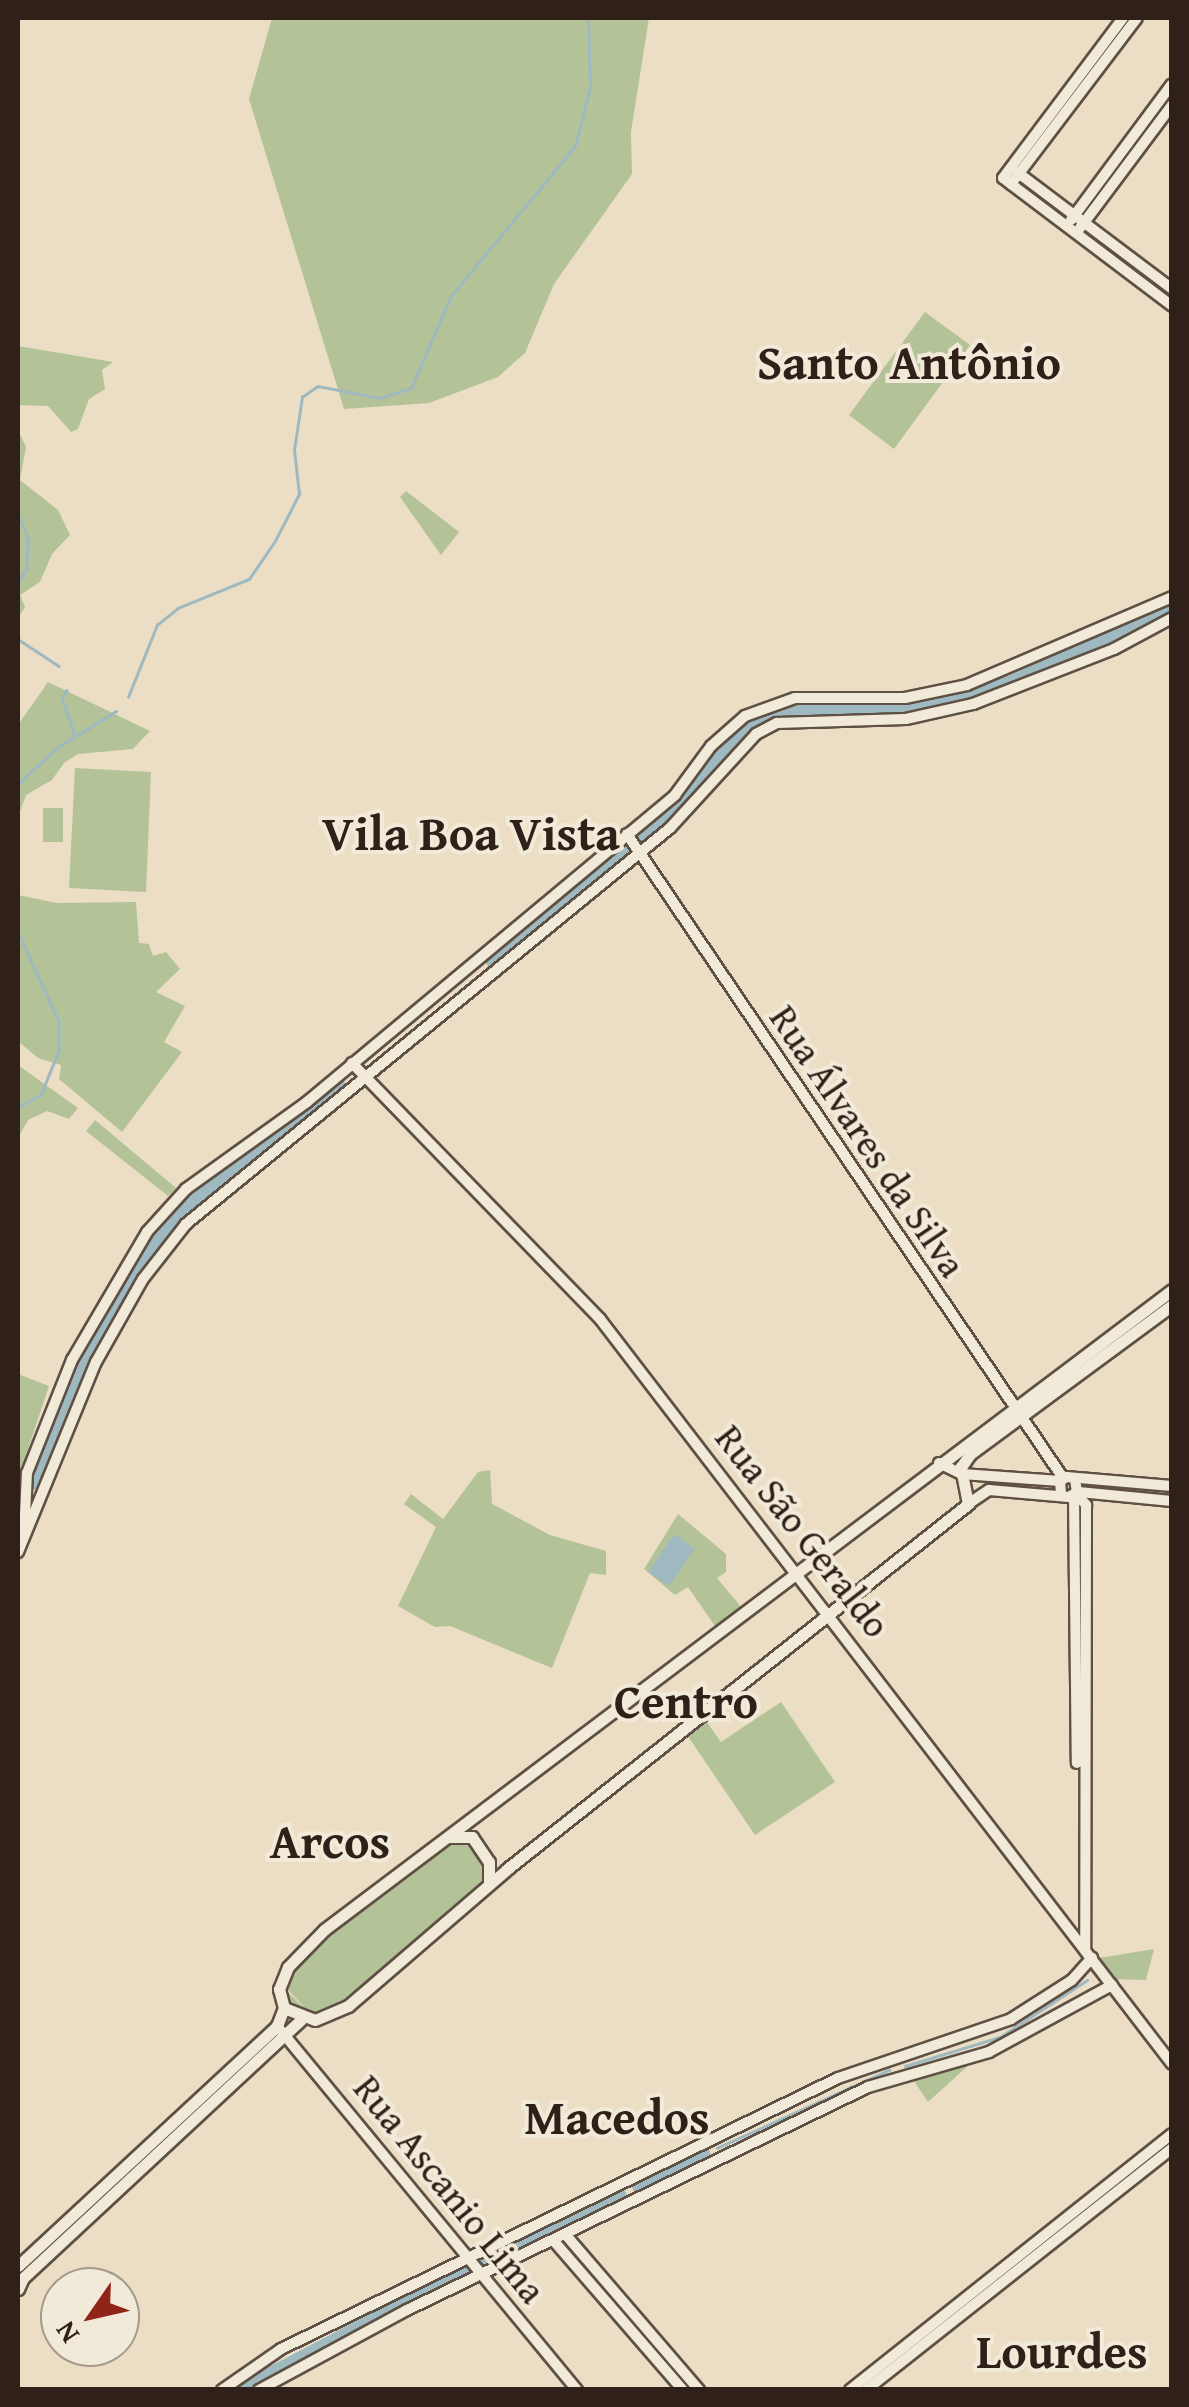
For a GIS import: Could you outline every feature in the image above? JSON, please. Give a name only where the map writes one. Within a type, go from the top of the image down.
[{"type":"main road","points":[[280,2030],[284,2008],[279,1989],[302,1949],[940,1461],[1016,1413],[1136,1324],[1172,1290]]},
{"type":"main road","points":[[1136,1324],[1172,1305]]},
{"type":"main road","points":[[18,2266],[93,2204],[280,2030],[302,2020],[341,2012],[507,1869],[968,1504],[962,1474],[970,1454],[1016,1413]]},
{"type":"main road","points":[[474,1815],[472,1832],[494,1864],[507,1869]]},
{"type":"main road","points":[[449,1838],[472,1836],[489,1862],[489,1884]]},
{"type":"main road","points":[[284,2008],[302,2020]]},
{"type":"main road","points":[[18,2290],[93,2204]]},
{"type":"street","points":[[1011,176],[1122,18]]},
{"type":"street","points":[[1011,176],[1137,18]]},
{"type":"street","points":[[1079,219],[1172,84]]},
{"type":"street","points":[[1071,229],[1172,104]]},
{"type":"street","points":[[1011,176],[1079,219],[1172,289]]},
{"type":"street","points":[[1011,176],[1071,229],[1172,306]]},
{"type":"street","points":[[24,1536],[25,1488],[72,1360],[147,1232],[186,1189],[352,1064],[628,836],[675,795],[711,746],[755,710],[794,698],[936,694],[1017,668],[1172,596]]},
{"type":"street","points":[[18,1552],[96,1362],[164,1248],[205,1204],[368,1080],[640,852],[700,798],[725,762],[777,723],[940,714],[1046,678],[1172,618]]},
{"type":"street","name":"Rua Álvares da Silva","points":[[628,836],[1069,1487]]},
{"type":"street","name":"Rua São Geraldo","points":[[352,1064],[600,1320],[1172,2064]]},
{"type":"street","points":[[940,1461],[962,1474],[1172,1501]]},
{"type":"street","points":[[968,1504],[988,1490],[1172,1486]]},
{"type":"street","points":[[1069,1487],[1086,1505],[1085,1949],[1078,1976]]},
{"type":"street","points":[[25,1488],[43,1494]]},
{"type":"street","points":[[222,2390],[281,2349],[838,2078],[1011,2020],[1089,1972],[1096,1977],[1088,1994]]},
{"type":"street","points":[[260,2390],[565,2234],[868,2087],[989,2052],[1088,1994],[1112,1985]]},
{"type":"street","name":"Rua Ascanio Lima","points":[[280,2030],[577,2390]]},
{"type":"street","points":[[850,2390],[1172,2134]]},
{"type":"street","points":[[866,2390],[1172,2148]]},
{"type":"street","points":[[565,2234],[699,2390]]},
{"type":"street","points":[[553,2240],[683,2390]]},
{"type":"green space","points":[[272,18],[649,18],[631,132],[632,174],[554,284],[525,353],[498,377],[429,403],[344,409],[249,99]]},
{"type":"green space","points":[[925,312],[970,345],[894,449],[849,415]]},
{"type":"green space","points":[[18,346],[113,362],[102,370],[105,389],[89,399],[78,429],[71,432],[48,406],[18,405]]},
{"type":"green space","points":[[18,430],[26,447],[20,480],[58,510],[70,535],[52,554],[40,582],[20,595],[25,607],[18,618]]},
{"type":"green space","points":[[406,491],[459,532],[441,555],[400,497]]},
{"type":"green space","points":[[48,682],[150,731],[133,749],[78,754],[64,763],[52,780],[26,795],[18,817],[18,725]]},
{"type":"green space","points":[[75,768],[151,772],[146,892],[69,888]]},
{"type":"green space","points":[[43,808],[63,808],[63,842],[43,842]]},
{"type":"green space","points":[[18,895],[57,903],[136,902],[139,943],[149,944],[153,956],[166,952],[180,969],[156,992],[185,1006],[164,1042],[182,1052],[122,1132],[59,1079],[61,1065],[38,1058],[18,1041]]},
{"type":"green space","points":[[18,1065],[78,1108],[69,1119],[47,1111],[28,1120],[18,1138]]},
{"type":"green space","points":[[95,1120],[176,1188],[168,1196],[86,1131]]},
{"type":"green space","points":[[18,1374],[49,1386],[18,1479]]},
{"type":"green space","points":[[490,1470],[492,1504],[550,1535],[606,1551],[606,1575],[590,1573],[552,1668],[450,1626],[435,1627],[398,1606],[436,1527],[404,1504],[411,1494],[443,1519],[478,1472]]},
{"type":"green space","points":[[678,1514],[726,1554],[726,1572],[717,1578],[741,1607],[715,1626],[688,1587],[675,1595],[644,1569]]},
{"type":"green space","points":[[781,1702],[835,1782],[755,1835],[687,1735],[706,1721],[721,1742]]},
{"type":"green space","points":[[462,1835],[488,1862],[488,1883],[341,2011],[301,2019],[285,2007],[281,1985],[312,2016],[282,1983],[303,1950]]},
{"type":"green space","points":[[1154,1949],[1146,1980],[1113,1979],[1099,1958]]},
{"type":"green space","points":[[982,2053],[928,2102],[908,2072]]},
{"type":"water","points":[[674,1534],[695,1549],[669,1586],[648,1572]]},
{"type":"waterway","points":[[128,697],[157,625],[178,608],[249,579],[275,541],[299,494],[294,450],[302,397],[318,386],[380,398],[411,388],[451,296],[575,146],[590,88],[588,18]]},
{"type":"waterway","points":[[18,514],[28,537],[27,569],[18,583]]},
{"type":"waterway","points":[[642,839],[683,806],[723,749],[778,712],[938,705],[1012,682],[1172,608]]},
{"type":"waterway","points":[[18,639],[59,666]]},
{"type":"waterway","points":[[67,690],[62,698],[75,735]]},
{"type":"waterway","points":[[18,784],[58,747],[116,711]]},
{"type":"waterway","points":[[493,961],[625,853]]},
{"type":"waterway","points":[[18,932],[59,1021],[59,1051],[41,1095],[18,1108]]},
{"type":"waterway","points":[[34,1482],[103,1321],[156,1239],[190,1203],[343,1089]]},
{"type":"waterway","points":[[905,2066],[1000,2037],[1087,1980]]},
{"type":"waterway","points":[[717,2148],[889,2070]]},
{"type":"waterway","points":[[639,2186],[703,2154]]},
{"type":"waterway","points":[[484,2264],[620,2196]]},
{"type":"waterway","points":[[240,2390],[465,2272]]},
{"type":"district","name":"Santo Antônio","points":[[909,362]]},
{"type":"district","name":"Vila Boa Vista","points":[[471,833]]},
{"type":"district","name":"Centro","points":[[686,1701]]},
{"type":"district","name":"Arcos","points":[[330,1841]]},
{"type":"district","name":"Macedos","points":[[617,2117]]},
{"type":"district","name":"Lourdes","points":[[1062,2351]]}]
